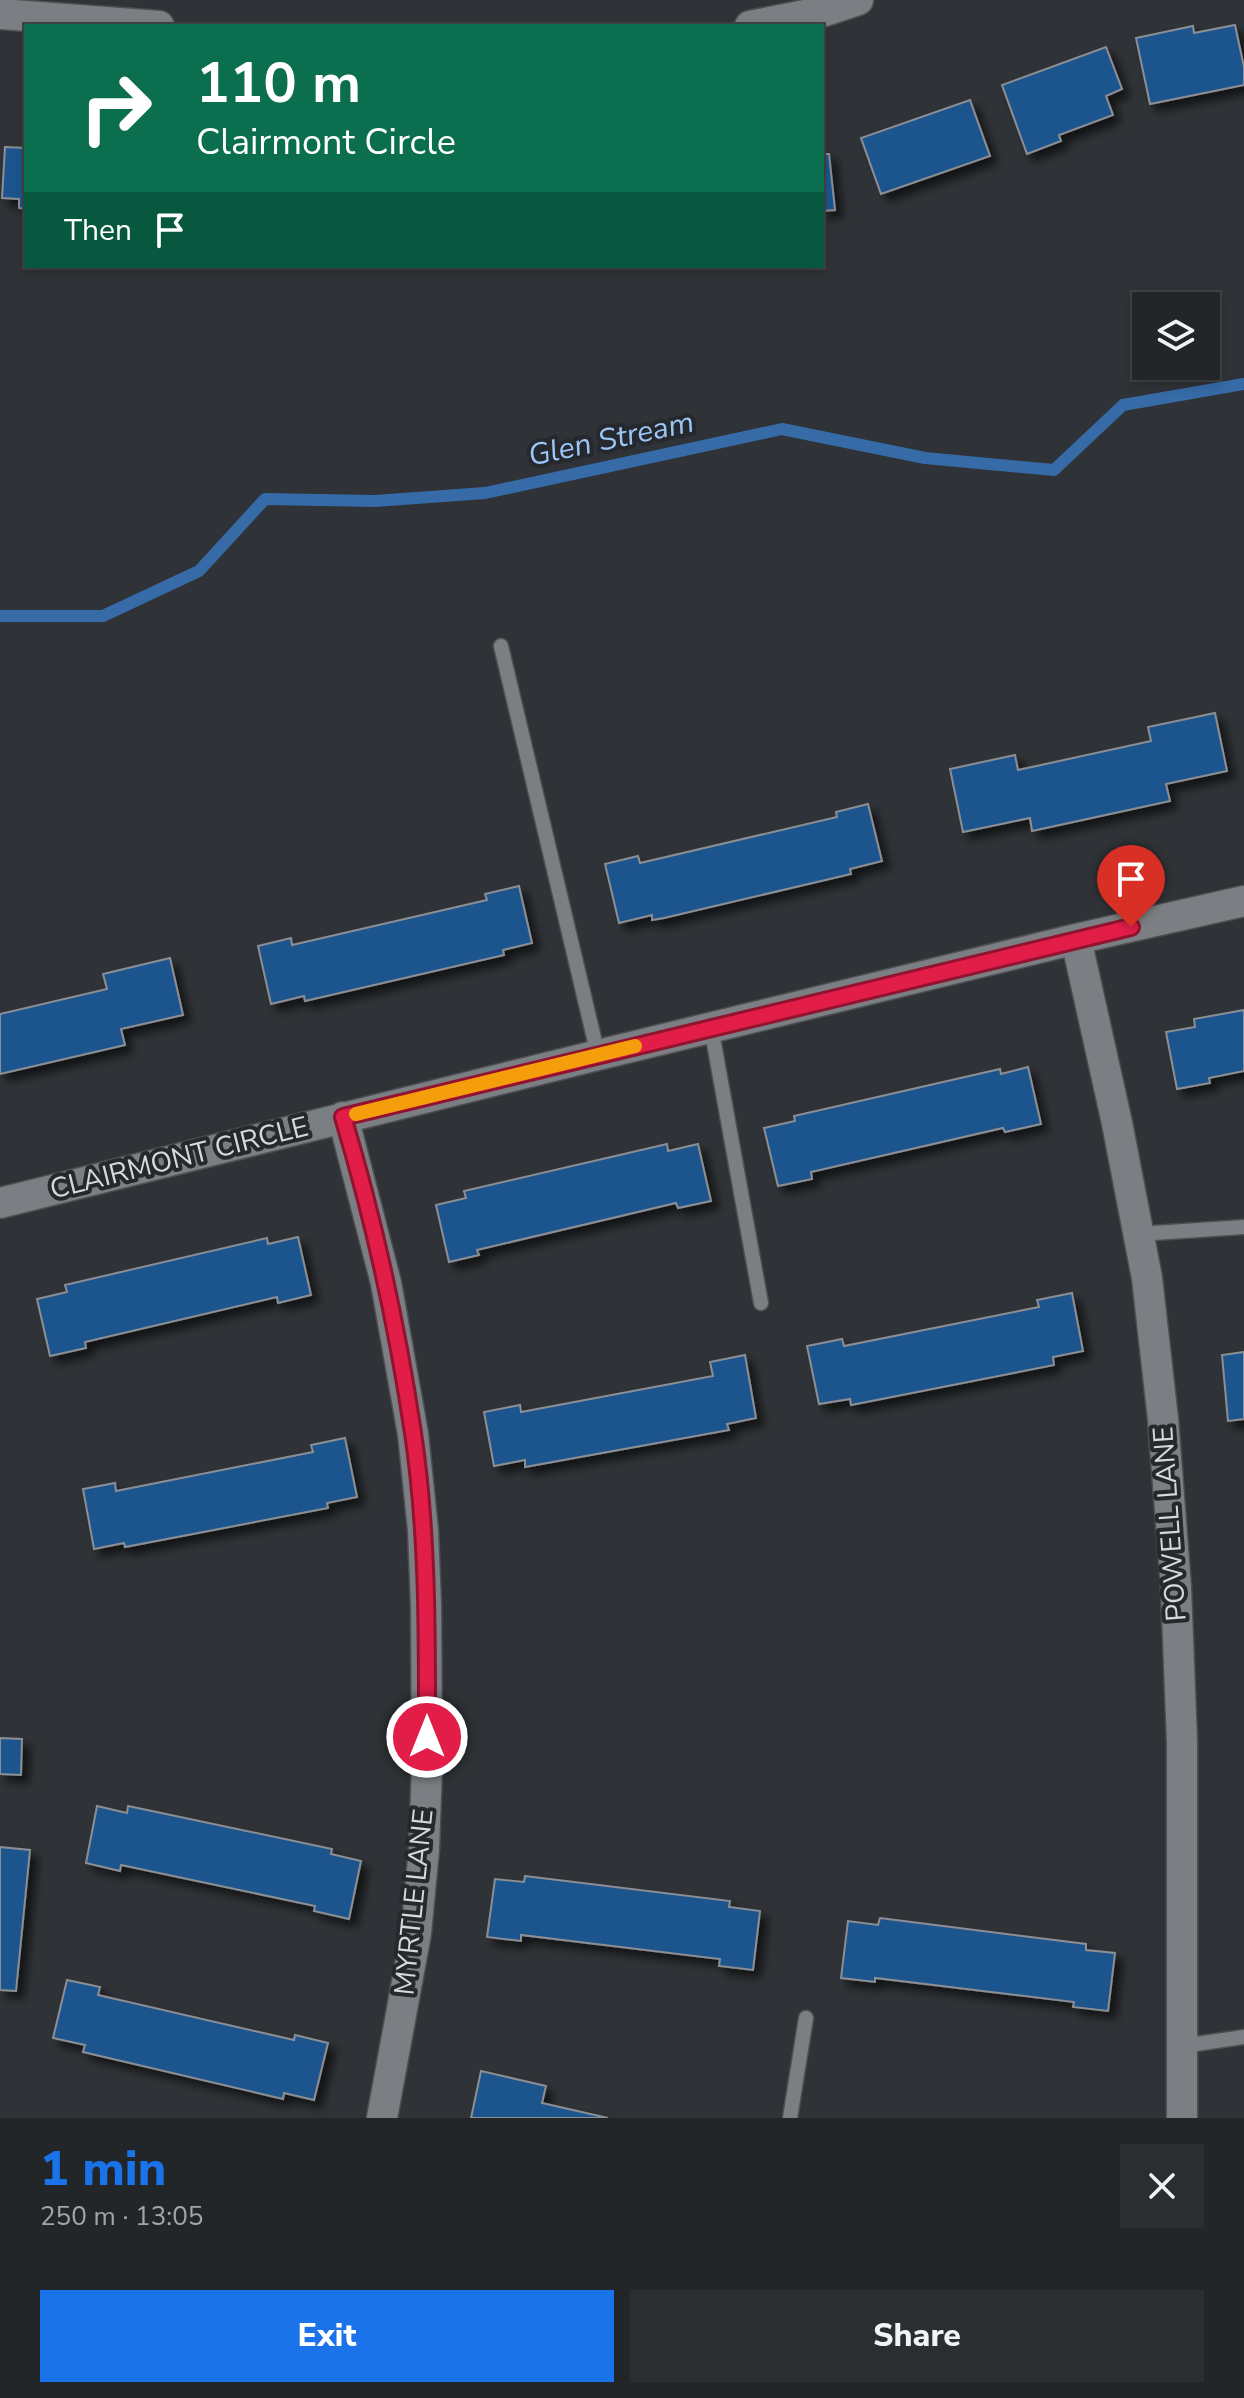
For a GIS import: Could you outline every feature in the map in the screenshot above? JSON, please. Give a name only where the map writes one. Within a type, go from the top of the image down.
[{"type":"street","points":[[760,24],[825,11],[858,0]]},
{"type":"street","points":[[0,14],[132,24]]},
{"type":"street","name":"CLAIRMONT CIRCLE","points":[[0,1203],[711,1027],[1244,901]]},
{"type":"street","name":"POWELL LANE","points":[[1076,939],[1117,1123],[1147,1278],[1163,1419],[1176,1587],[1182,1757],[1182,2118]]},
{"type":"street","name":"MYRTLE LANE","points":[[343,1117],[386,1283],[413,1434],[423,1530],[426,1605],[424,1849],[416,1933],[382,2118]]},
{"type":"lane","points":[[501,646],[598,1055]]},
{"type":"lane","points":[[711,1027],[761,1303]]},
{"type":"lane","points":[[1139,1234],[1244,1227]]},
{"type":"lane","points":[[790,2118],[806,2018]]},
{"type":"lane","points":[[1182,2046],[1244,2037]]},
{"type":"building","points":[[1235,25],[1244,67],[1244,85],[1150,104],[1136,38],[1193,26],[1194,33]]},
{"type":"building","points":[[1106,47],[1122,89],[1106,96],[1113,115],[1059,135],[1061,141],[1027,154],[1002,85]]},
{"type":"building","points":[[970,100],[990,156],[881,194],[861,138]]},
{"type":"building","points":[[5,147],[24,148],[24,209],[19,208],[19,199],[2,198]]},
{"type":"building","points":[[824,154],[829,154],[835,210],[824,211]]},
{"type":"building","points":[[1215,713],[1227,771],[1166,784],[1170,801],[1032,831],[1030,818],[963,832],[950,769],[1015,755],[1018,770],[1151,741],[1148,727]]},
{"type":"building","points":[[868,804],[882,861],[850,869],[851,874],[664,918],[652,920],[652,915],[619,923],[605,864],[638,856],[640,863],[837,817],[836,812]]},
{"type":"building","points":[[519,886],[532,943],[503,950],[504,955],[305,1001],[304,996],[271,1004],[258,946],[291,938],[292,945],[487,900],[485,894]]},
{"type":"building","points":[[170,958],[183,1015],[121,1029],[125,1045],[0,1074],[0,1014],[107,989],[103,974]]},
{"type":"building","points":[[1244,1010],[1244,1071],[1209,1078],[1210,1083],[1177,1089],[1166,1032],[1195,1027],[1194,1019]]},
{"type":"building","points":[[1028,1067],[1041,1124],[1005,1132],[1003,1128],[811,1172],[812,1179],[778,1186],[764,1128],[795,1121],[794,1116],[1000,1069],[1001,1074]]},
{"type":"building","points":[[667,1144],[668,1151],[698,1144],[711,1201],[678,1208],[676,1203],[477,1250],[479,1255],[449,1262],[436,1205],[466,1198],[464,1191]]},
{"type":"building","points":[[298,1237],[311,1295],[278,1303],[277,1297],[85,1342],[86,1348],[50,1356],[37,1299],[67,1292],[65,1285],[267,1238],[268,1244]]},
{"type":"building","points":[[1072,1293],[1083,1351],[1053,1357],[1054,1365],[851,1405],[850,1399],[819,1404],[807,1346],[842,1339],[844,1346],[1039,1307],[1037,1300]]},
{"type":"building","points":[[1244,1352],[1244,1419],[1228,1421],[1222,1355]]},
{"type":"building","points":[[745,1355],[756,1418],[727,1424],[729,1430],[525,1467],[525,1460],[494,1466],[484,1412],[520,1405],[521,1412],[713,1376],[710,1362]]},
{"type":"building","points":[[345,1438],[357,1497],[327,1503],[328,1508],[125,1547],[124,1543],[94,1549],[83,1489],[115,1483],[116,1491],[313,1452],[311,1445]]},
{"type":"building","points":[[0,1738],[22,1739],[21,1775],[0,1774]]},
{"type":"building","points":[[97,1806],[127,1813],[128,1806],[332,1849],[331,1854],[361,1861],[349,1919],[314,1911],[315,1906],[121,1865],[120,1871],[86,1863]]},
{"type":"building","points":[[0,1847],[30,1850],[16,1991],[0,1990]]},
{"type":"building","points":[[525,1876],[730,1901],[729,1907],[760,1911],[753,1970],[719,1966],[720,1959],[521,1935],[521,1941],[487,1937],[495,1879],[524,1882]]},
{"type":"building","points":[[880,1918],[1086,1944],[1086,1950],[1115,1953],[1108,2011],[1073,2007],[1074,2002],[875,1978],[875,1982],[841,1978],[848,1921],[878,1925]]},
{"type":"building","points":[[67,1980],[100,1987],[98,1995],[294,2040],[295,2035],[328,2043],[314,2100],[284,2093],[283,2099],[83,2052],[85,2045],[53,2038]]},
{"type":"building","points":[[481,2071],[546,2086],[542,2103],[608,2118],[471,2118]]},
{"type":"waterway","name":"Glen Stream","points":[[0,616],[103,616],[199,571],[265,499],[375,501],[485,493],[782,429],[925,458],[1054,470],[1123,405],[1244,384]]},
{"type":"slow traffic","points":[[356,1114],[635,1046]]},
{"type":"route","points":[[427,1737],[423,1530],[413,1434],[386,1283],[343,1117],[1131,927]]}]
